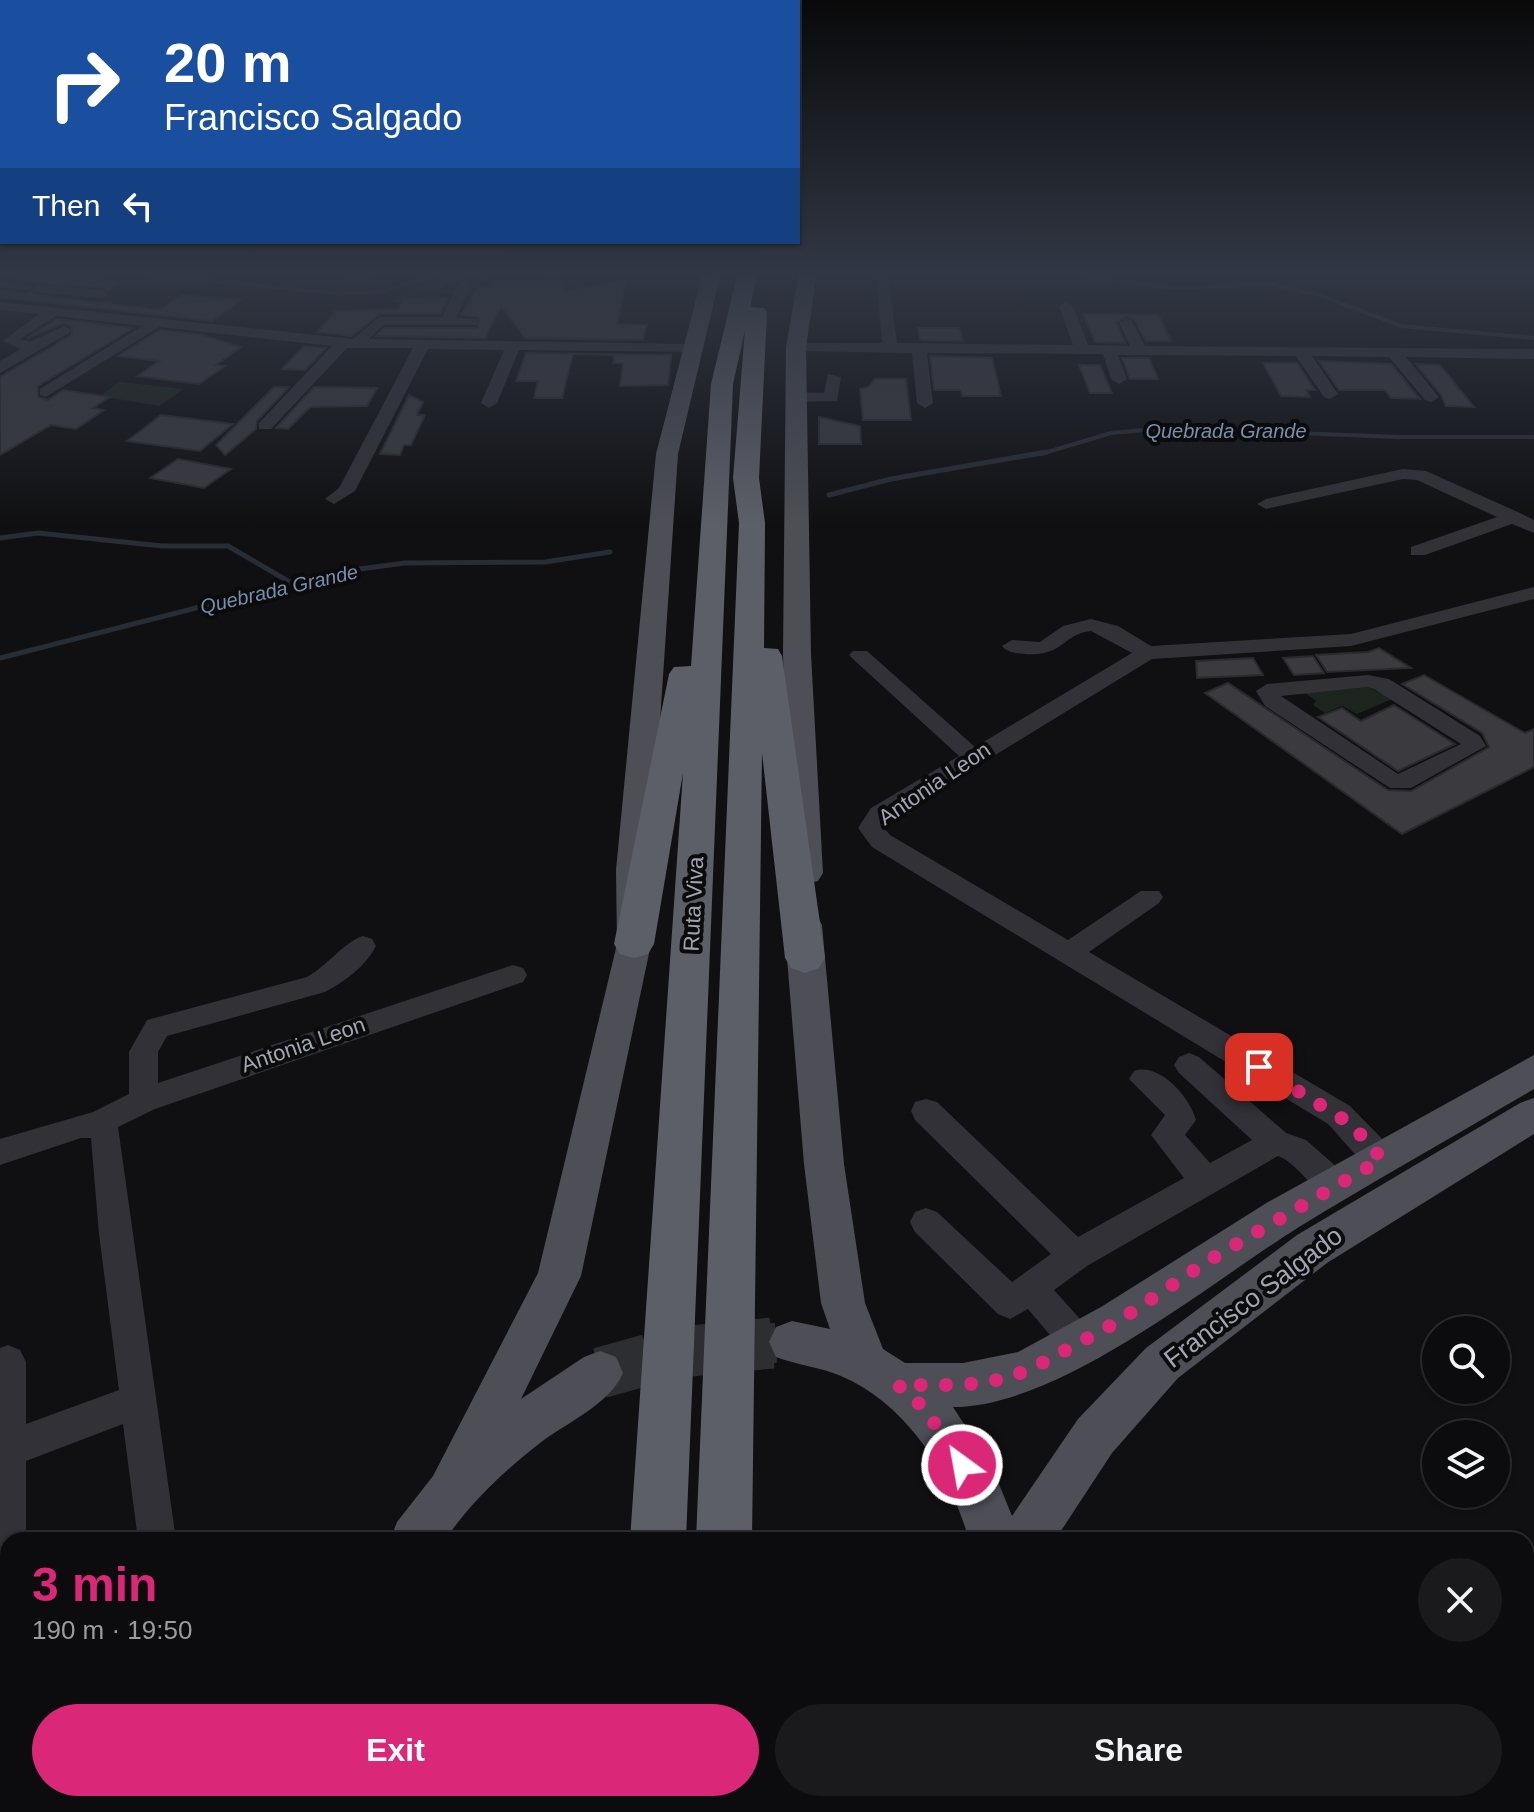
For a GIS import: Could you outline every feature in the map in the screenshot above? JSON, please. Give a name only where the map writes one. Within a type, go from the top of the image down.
[{"type":"highway","name":"Ruta Viva","points":[[724,1532],[734,527],[722,384],[728,357]]},
{"type":"highway","name":"Ruta Viva","points":[[659,1532],[734,527],[746,478],[753,357]]},
{"type":"highway","points":[[634,944],[682,694],[695,587],[734,527]]},
{"type":"highway","points":[[734,527],[805,958]]},
{"type":"main road","points":[[421,1532],[452,1489],[559,1276],[634,944],[633,870],[667,454],[687,357]]},
{"type":"main road","points":[[796,357],[797,654],[807,840],[805,958],[824,1164],[843,1303],[882,1376]]},
{"type":"main road","name":"Francisco Salgado","points":[[882,1376],[963,1385],[1004,1379],[1031,1369],[1117,1322],[1211,1259],[1534,1070]]},
{"type":"main road","name":"Francisco Salgado","points":[[1031,1532],[1095,1436],[1162,1363],[1312,1249],[1534,1114]]},
{"type":"main road","points":[[792,1342],[848,1355],[925,1409],[987,1508],[992,1532]]},
{"type":"main road","points":[[452,1489],[532,1418],[600,1373]]},
{"type":"street","points":[[0,368],[17,357]]},
{"type":"street","points":[[46,392],[102,357]]},
{"type":"street","points":[[265,426],[337,357]]},
{"type":"street","points":[[334,499],[346,491],[416,357]]},
{"type":"street","points":[[489,403],[509,357]]},
{"type":"street","points":[[920,357],[925,403]]},
{"type":"street","points":[[1111,357],[1119,379]]},
{"type":"street","points":[[1304,357],[1330,394]]},
{"type":"street","points":[[1397,357],[1431,397]]},
{"type":"street","points":[[796,397],[831,398],[833,377]]},
{"type":"street","points":[[1266,504],[1403,474],[1436,479],[1534,527]]},
{"type":"street","points":[[1418,551],[1514,517]]},
{"type":"street","name":"Antonia Leon","points":[[1382,1159],[1339,1115],[881,841],[870,828],[880,814],[1147,653],[1351,640],[1534,593]]},
{"type":"street","points":[[1012,646],[1044,649],[1070,630],[1095,626],[1115,631],[1147,653]]},
{"type":"street","points":[[1261,646],[1292,686]]},
{"type":"street","points":[[860,655],[972,756]]},
{"type":"street","points":[[1368,681],[1381,684],[1464,735],[1475,746],[1403,783],[1390,780],[1273,701],[1267,691],[1292,686],[1368,681]]},
{"type":"street","points":[[1068,953],[1150,897]]},
{"type":"street","points":[[144,1100],[143,1048],[147,1037],[157,1028],[315,985],[337,973],[363,946]]},
{"type":"street","name":"Antonia Leon","points":[[0,1152],[81,1125],[97,1124],[144,1100],[513,975]]},
{"type":"street","points":[[1189,1065],[1275,1142],[1295,1149],[1335,1185]]},
{"type":"street","points":[[1144,1079],[1178,1109],[1181,1120],[1166,1135],[1206,1181]]},
{"type":"street","points":[[926,1111],[1075,1256]]},
{"type":"street","points":[[97,1124],[106,1133],[115,1234],[156,1532]]},
{"type":"street","points":[[926,1222],[1003,1300],[1010,1303],[1075,1256],[1275,1142]]},
{"type":"street","points":[[1031,1288],[1078,1342]]},
{"type":"street","points":[[7,1532],[4,1450],[8,1362]]},
{"type":"street","points":[[4,1450],[140,1400]]},
{"type":"shaded area","points":[[120,382],[183,389],[159,406],[100,396]]},
{"type":"shaded area","points":[[1368,687],[1392,699],[1357,714],[1342,706],[1325,713],[1313,705],[1316,701],[1305,693]]},
{"type":"building","points":[[35,357],[86,357],[38,386],[38,397],[48,400],[63,390],[110,397],[93,408],[104,410],[76,429],[51,425],[0,455],[0,377]]},
{"type":"building","points":[[123,357],[228,357],[216,365],[225,366],[199,384],[137,376],[159,361]]},
{"type":"building","points":[[294,357],[318,357],[305,370],[282,369]]},
{"type":"building","points":[[525,357],[572,357],[562,398],[534,398],[538,381],[516,381]]},
{"type":"building","points":[[615,357],[671,357],[668,385],[620,386],[623,363],[613,363]]},
{"type":"building","points":[[930,357],[992,358],[1001,396],[962,396],[961,390],[934,390]]},
{"type":"building","points":[[1122,358],[1149,358],[1158,379],[1130,379]]},
{"type":"building","points":[[1319,361],[1391,364],[1420,399],[1391,398],[1385,390],[1339,390]]},
{"type":"building","points":[[1263,363],[1297,363],[1315,390],[1306,390],[1310,397],[1281,396]]},
{"type":"building","points":[[1416,364],[1440,365],[1474,407],[1446,406]]},
{"type":"building","points":[[1079,365],[1100,365],[1112,393],[1090,393]]},
{"type":"building","points":[[875,379],[906,379],[911,420],[863,420],[860,389],[868,387]]},
{"type":"building","points":[[274,387],[289,387],[257,421],[256,429],[225,455],[216,445]]},
{"type":"building","points":[[314,387],[377,388],[367,406],[310,407],[288,429],[276,428]]},
{"type":"building","points":[[409,395],[423,402],[417,415],[425,415],[411,445],[404,445],[400,455],[380,454]]},
{"type":"building","points":[[161,415],[233,424],[200,451],[127,441]]},
{"type":"building","points":[[819,417],[860,426],[861,444],[819,444]]},
{"type":"building","points":[[178,459],[231,469],[204,488],[150,478]]},
{"type":"building","points":[[1379,648],[1411,668],[1327,672],[1316,655],[1368,652]]},
{"type":"building","points":[[1313,656],[1324,673],[1294,675],[1283,658]]},
{"type":"building","points":[[1253,658],[1263,675],[1197,678],[1196,661]]},
{"type":"building","points":[[1424,675],[1525,733],[1534,729],[1534,767],[1402,834],[1205,693],[1228,683],[1388,790],[1411,791],[1489,747],[1482,733],[1402,684]]},
{"type":"building","points":[[1394,705],[1455,744],[1398,771],[1318,717],[1342,708],[1361,721]]},
{"type":"waterway","name":"Quebrada Grande","points":[[1041,454],[1111,433],[1166,428],[1398,437],[1534,437]]},
{"type":"waterway","name":"Quebrada Grande","points":[[829,495],[891,479],[1047,452]]},
{"type":"waterway","points":[[0,538],[38,533],[162,546],[228,546],[292,583]]},
{"type":"waterway","name":"Quebrada Grande","points":[[292,583],[337,572],[405,563],[545,562],[610,552]]},
{"type":"waterway","name":"Quebrada Grande","points":[[0,658],[292,583]]},
{"type":"tunnel","points":[[770,1343],[792,1342]]},
{"type":"tunnel","points":[[600,1373],[671,1353],[770,1343]]},
{"type":"tunnel","points":[[736,1345],[770,1343]]},
{"type":"route","points":[[962,1465],[925,1409],[898,1385],[963,1385],[1004,1379],[1031,1369],[1117,1322],[1211,1259],[1382,1159],[1361,1134],[1339,1115],[1259,1067]]}]
